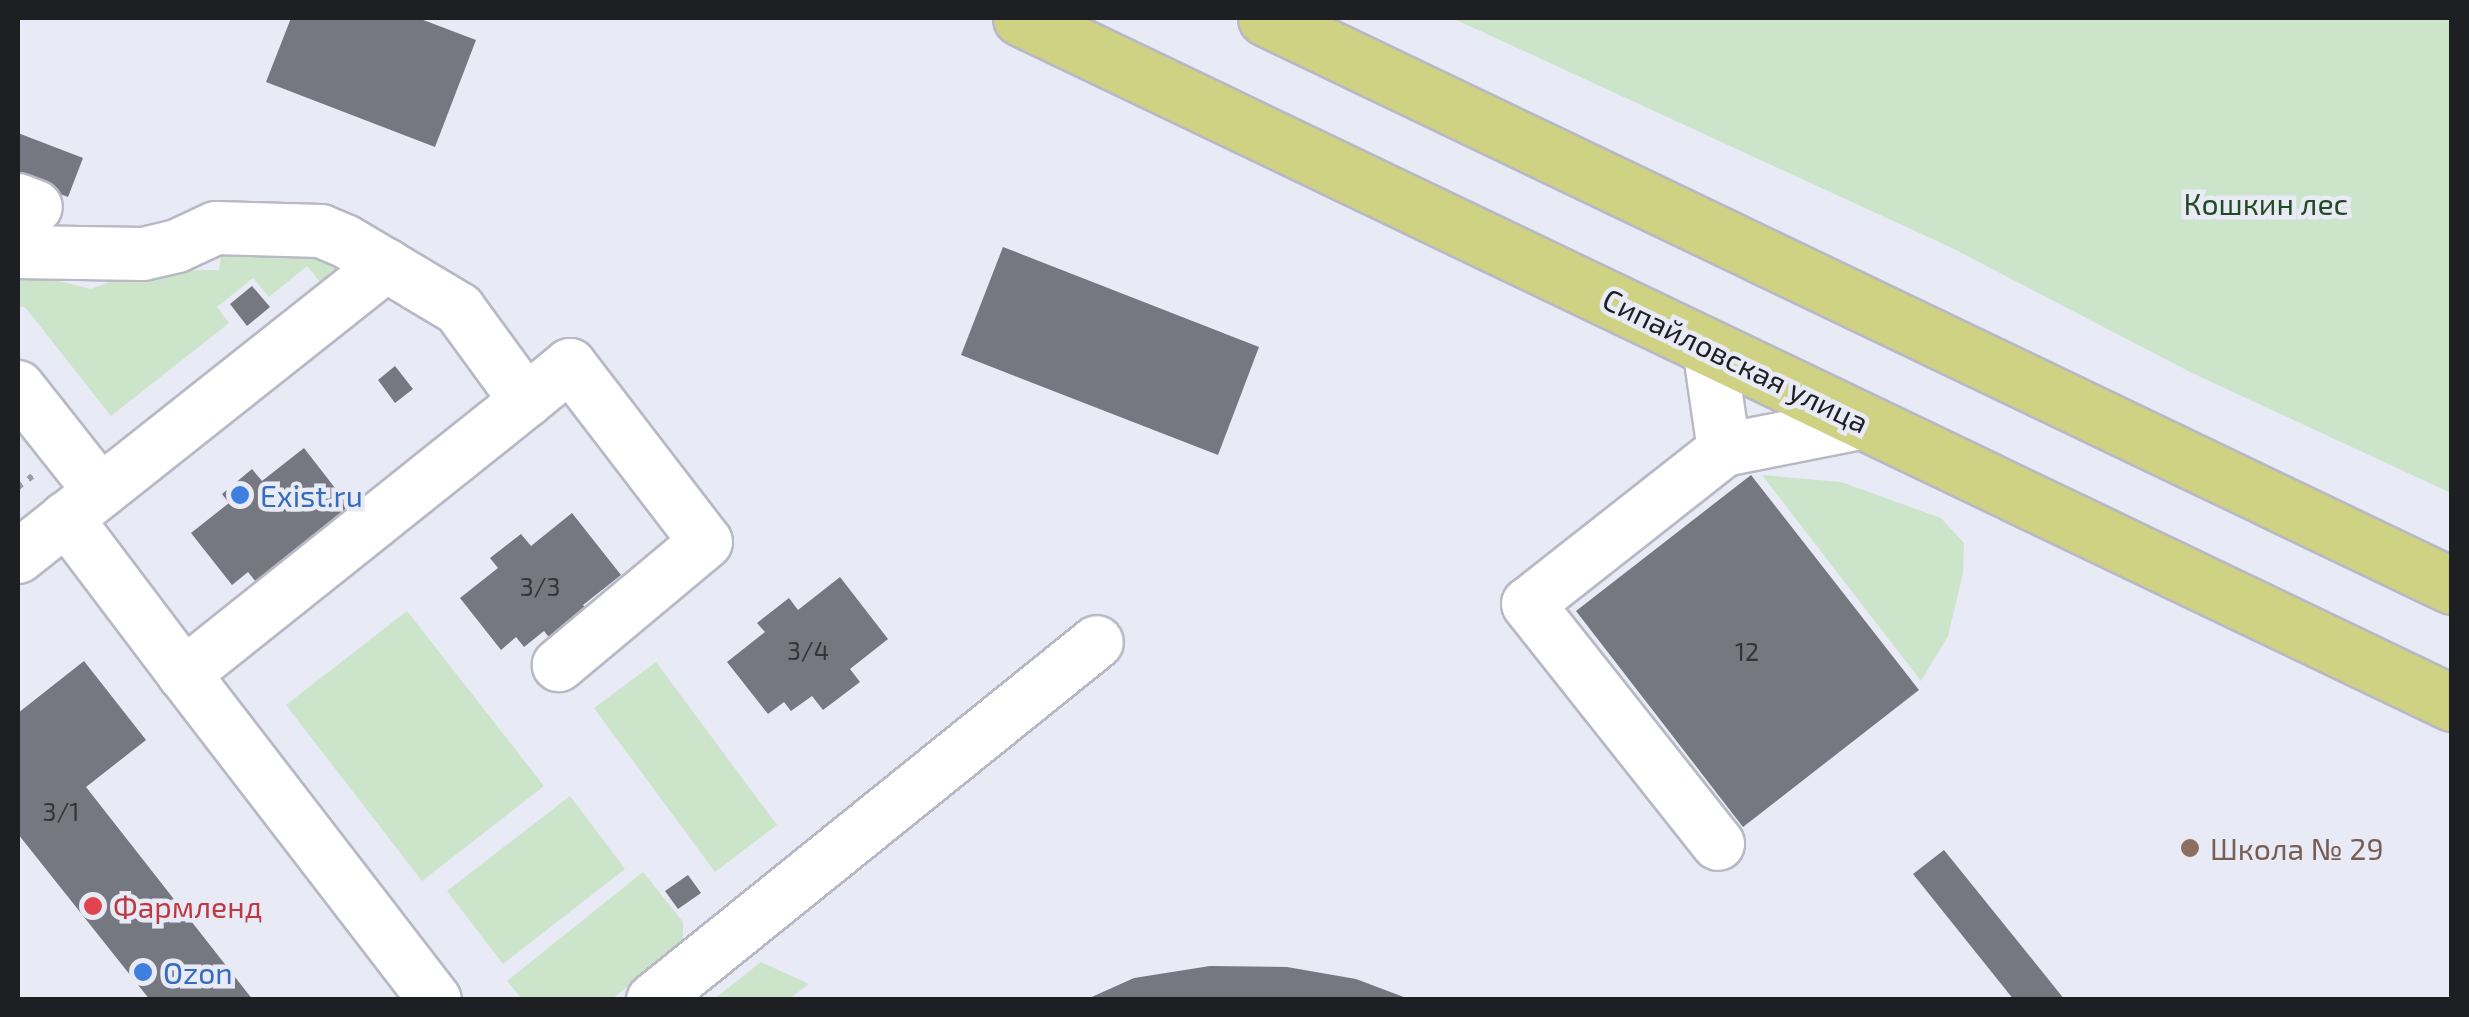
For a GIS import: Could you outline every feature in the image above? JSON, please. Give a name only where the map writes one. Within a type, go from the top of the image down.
[{"type":"main road","name":"Сипайловская улица","points":[[1021,18],[2452,703]]},
{"type":"main road","points":[[1266,18],[2452,586]]},
{"type":"lane","points":[[24,220],[142,254],[162,251],[216,228],[309,229],[345,241],[447,301],[472,322],[526,401]]},
{"type":"lane","points":[[18,557],[386,265]]},
{"type":"lane","points":[[1709,347],[1724,450]]},
{"type":"lane","points":[[184,674],[570,365],[706,542],[559,666]]},
{"type":"lane","points":[[18,387],[184,674],[436,1000]]},
{"type":"lane","points":[[1718,844],[1528,604],[1724,450],[1866,422]]},
{"type":"lane","points":[[653,1000],[1097,642]]},
{"type":"path","points":[[18,473],[25,482]]},
{"type":"green space","name":"Кошкин лес","points":[[1452,18],[2451,18],[2451,493],[2194,374],[1952,248]]},
{"type":"green space","points":[[300,240],[342,268],[326,289],[307,266],[269,297],[253,278],[217,307],[229,323],[111,416],[25,307],[18,306],[18,271],[91,289],[139,271],[219,270],[223,242]]},
{"type":"green space","points":[[1762,475],[1841,482],[1941,518],[1964,543],[1963,573],[1948,636],[1921,681]]},
{"type":"green space","points":[[407,611],[544,786],[422,881],[286,705]]},
{"type":"green space","points":[[656,662],[777,825],[715,872],[594,708]]},
{"type":"green space","points":[[570,796],[625,869],[503,964],[447,891]]},
{"type":"green space","points":[[643,872],[683,922],[683,943],[612,999],[522,999],[507,981]]},
{"type":"green space","points":[[761,962],[809,984],[789,999],[714,999]]},
{"type":"building","points":[[291,18],[418,18],[476,40],[435,147],[266,82]]},
{"type":"building","points":[[18,133],[83,158],[68,197],[18,178]]},
{"type":"building","points":[[1003,247],[1259,347],[1218,455],[961,355]]},
{"type":"building","points":[[252,286],[270,307],[247,326],[230,304]]},
{"type":"building","points":[[395,366],[413,389],[395,403],[378,380]]},
{"type":"building","points":[[304,448],[352,510],[288,581],[275,566],[256,582],[248,572],[232,585],[191,533],[229,503],[222,494],[252,469],[262,481]]},
{"type":"building","points":[[1751,475],[1919,690],[1743,827],[1576,611]]},
{"type":"building","points":[[572,513],[621,575],[583,605],[593,617],[556,646],[544,631],[524,647],[516,637],[501,650],[460,598],[498,568],[490,558],[521,534],[531,546]]},
{"type":"building","points":[[840,577],[888,639],[850,669],[860,682],[823,710],[812,696],[791,711],[784,702],[768,714],[727,662],[765,632],[757,623],[789,598],[798,610]]},
{"type":"building","points":[[84,661],[146,740],[86,787],[253,1000],[150,1000],[18,834],[18,713]]},
{"type":"building","points":[[1944,850],[2065,1000],[2014,1000],[1913,874]]},
{"type":"building","points":[[688,875],[701,893],[678,909],[665,891]]},
{"type":"building","points":[[1210,966],[1287,967],[1356,979],[1409,999],[1085,1000],[1134,978]]},
{"type":"place","name":"Exist.ru","points":[[240,495]]},
{"type":"place","name":"Школа № 29","points":[[2190,848]]},
{"type":"place","name":"Фармленд","points":[[93,906]]},
{"type":"place","name":"Ozon","points":[[143,972]]}]
